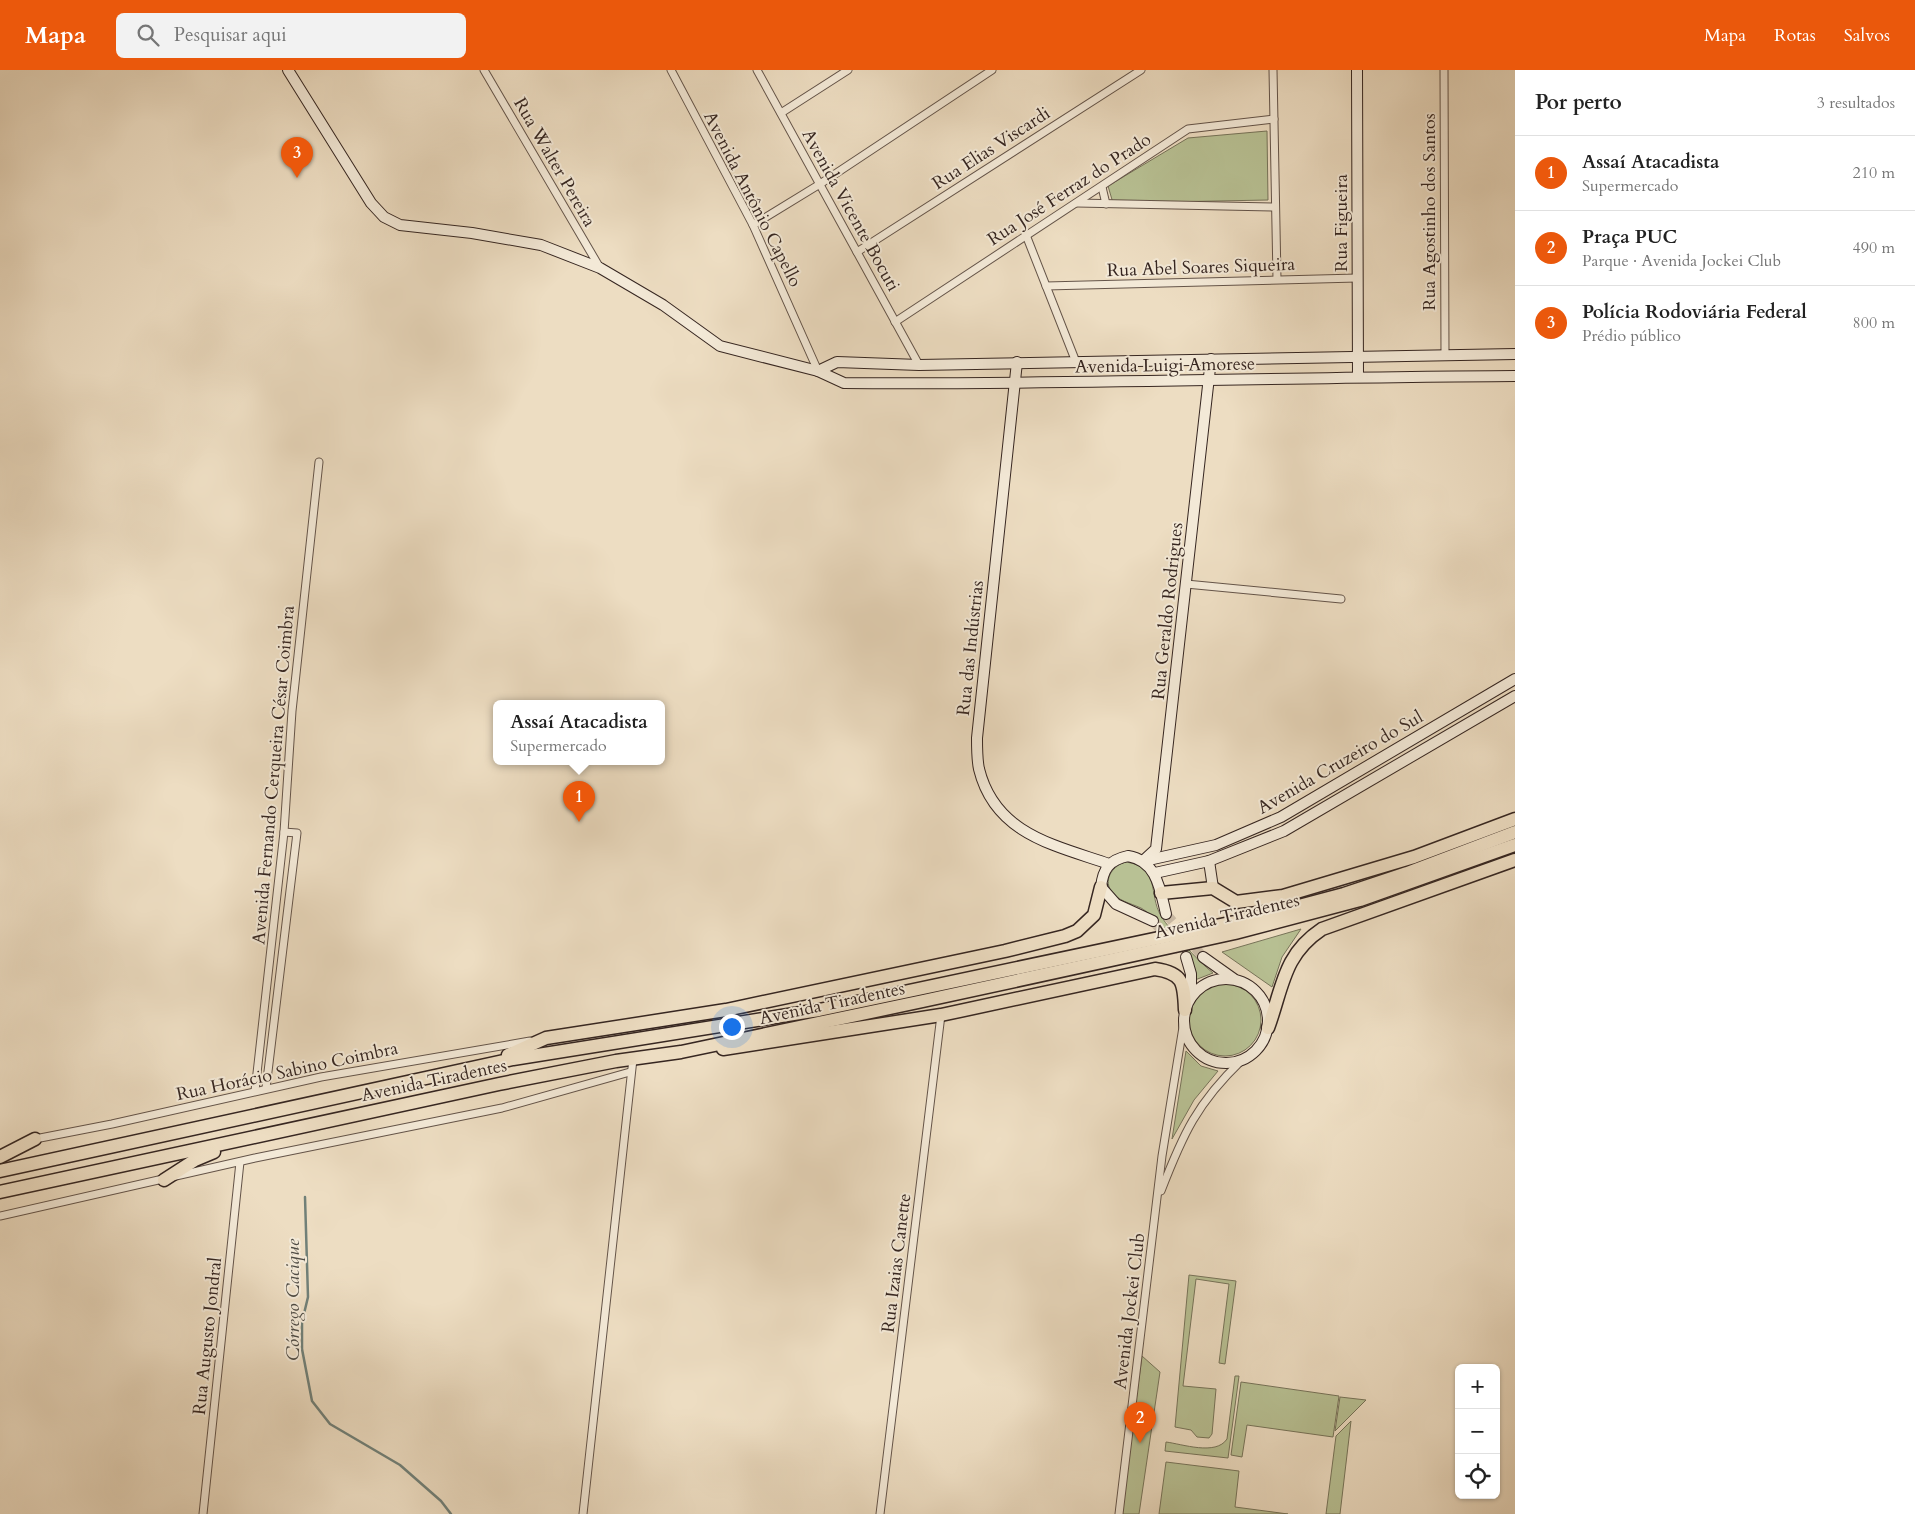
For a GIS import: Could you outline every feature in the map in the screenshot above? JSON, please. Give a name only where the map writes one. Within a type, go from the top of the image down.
[{"type":"highway","points":[[1161,893],[1213,888],[1236,902],[1283,896],[1347,879],[1414,857],[1515,819]]},
{"type":"highway","name":"Avenida Tiradentes","points":[[0,1172],[513,1059],[819,1010],[1258,917],[1389,879],[1515,832]]},
{"type":"highway","name":"Avenida Tiradentes","points":[[0,1192],[499,1084],[681,1052],[923,1001],[1313,914],[1411,884],[1515,845]]},
{"type":"highway","points":[[1268,1028],[1293,957],[1300,946],[1316,934],[1515,860]]},
{"type":"highway","points":[[483,1066],[546,1038],[726,1010],[1005,951],[1065,936],[1077,931],[1094,915],[1102,887]]},
{"type":"highway","points":[[681,1052],[740,1048],[941,1015],[1155,970],[1171,972],[1184,986],[1184,1015]]},
{"type":"highway","points":[[726,1010],[819,1010]]},
{"type":"highway","points":[[164,1180],[205,1155],[265,1134]]},
{"type":"highway","points":[[0,1156],[35,1139]]},
{"type":"street","name":"Avenida Luigi Amorese","points":[[288,70],[371,204],[384,216],[400,225],[472,233],[542,245],[600,268],[663,305],[720,346],[818,371],[844,383],[1015,385],[1209,379],[1515,376]]},
{"type":"street","name":"Rua Walter Pereira","points":[[484,70],[600,268]]},
{"type":"street","name":"Avenida Antônio Capello","points":[[670,70],[754,224],[818,371]]},
{"type":"street","name":"Avenida Vicente Bocuti","points":[[757,70],[919,365]]},
{"type":"street","points":[[781,113],[848,70]]},
{"type":"street","points":[[754,224],[820,184],[992,70]]},
{"type":"street","name":"Rua Elias Viscardi","points":[[857,252],[1141,70]]},
{"type":"street","points":[[1273,70],[1276,279]]},
{"type":"street","name":"Rua Figueira","points":[[1357,70],[1358,377]]},
{"type":"street","name":"Rua Agostinho dos Santos","points":[[1444,70],[1445,354]]},
{"type":"street","name":"Rua José Ferraz do Prado","points":[[895,322],[1188,129],[1274,119]]},
{"type":"street","points":[[1102,187],[1106,204]]},
{"type":"street","points":[[1077,203],[1275,207]]},
{"type":"street","points":[[1026,235],[1076,362]]},
{"type":"street","name":"Rua Abel Soares Siqueira","points":[[1046,286],[1357,278]]},
{"type":"street","name":"Avenida Luigi Amorese","points":[[818,371],[837,362],[919,365],[1515,354]]},
{"type":"street","name":"Rua Geraldo Rodrigues","points":[[1143,861],[1156,849],[1211,359]]},
{"type":"street","name":"Rua das Indústrias","points":[[1017,362],[977,738],[978,768],[993,801],[1004,816],[1018,829],[1047,842],[1109,864]]},
{"type":"street","name":"Avenida Fernando Cerqueira César Coimbra","points":[[255,1090],[284,832],[292,711],[320,462]]},
{"type":"street","points":[[1186,584],[1341,598]]},
{"type":"street","name":"Avenida Cruzeiro do Sul","points":[[1109,864],[1128,856],[1143,861],[1216,845],[1291,811],[1515,679]]},
{"type":"street","name":"Avenida Cruzeiro do Sul","points":[[1155,873],[1209,861],[1249,847],[1291,827],[1515,696]]},
{"type":"street","points":[[1291,811],[1291,827]]},
{"type":"street","points":[[266,1088],[297,833],[284,832]]},
{"type":"street","points":[[1143,861],[1155,873],[1166,914]]},
{"type":"street","points":[[1209,861],[1213,888]]},
{"type":"street","points":[[1109,864],[1103,872],[1102,887],[1116,904],[1153,921]]},
{"type":"street","points":[[1186,957],[1191,974],[1191,997],[1184,1015],[1191,1044],[1202,1056],[1226,1063],[1242,1060],[1259,1047],[1268,1028],[1268,1012],[1261,997],[1250,986],[1235,979],[1203,957]]},
{"type":"street","points":[[1191,997],[1210,981],[1235,979]]},
{"type":"street","name":"Rua Izaias Canette","points":[[880,1514],[941,1015]]},
{"type":"street","name":"Avenida Jockei Club","points":[[1119,1514],[1162,1156],[1184,1015]]},
{"type":"street","name":"Rua Horácio Sabino Coimbra","points":[[35,1139],[112,1124],[255,1090],[546,1038]]},
{"type":"street","points":[[583,1514],[630,1072],[633,1059]]},
{"type":"street","name":"Avenida Jockei Club","points":[[1158,1200],[1179,1144],[1194,1115],[1216,1084],[1242,1060]]},
{"type":"street","points":[[0,1216],[240,1162],[502,1108],[630,1072]]},
{"type":"street","name":"Rua Augusto Jondral","points":[[203,1514],[240,1162]]},
{"type":"green space","points":[[1267,131],[1268,200],[1113,203],[1108,186],[1188,138]]},
{"type":"green space","points":[[1126,862],[1137,865],[1149,875],[1157,908],[1161,916],[1185,946],[1213,973],[1195,980],[1190,957],[1175,938],[1146,911],[1121,899],[1111,891],[1108,881],[1111,873],[1117,866]]},
{"type":"green space","points":[[1301,929],[1282,957],[1272,987],[1222,952]]},
{"type":"green space","points":[[1225,984],[1239,987],[1251,994],[1258,1006],[1261,1020],[1258,1034],[1251,1046],[1239,1053],[1225,1056],[1211,1053],[1199,1046],[1192,1034],[1189,1020],[1192,1006],[1199,994],[1211,987]]},
{"type":"green space","points":[[1186,1051],[1201,1066],[1218,1071],[1194,1100],[1172,1139]]},
{"type":"green space","points":[[1189,1275],[1236,1281],[1225,1364],[1219,1363],[1229,1284],[1196,1279],[1183,1386],[1216,1389],[1212,1434],[1209,1438],[1197,1437],[1191,1430],[1175,1427]]},
{"type":"green space","points":[[1142,1356],[1160,1372],[1139,1514],[1121,1514]]},
{"type":"green space","points":[[1235,1376],[1239,1376],[1228,1458],[1165,1451],[1166,1442],[1207,1448],[1222,1444],[1227,1439]]},
{"type":"green space","points":[[1241,1382],[1339,1396],[1333,1437],[1247,1425],[1242,1457],[1231,1455]]},
{"type":"green space","points":[[1340,1397],[1366,1400],[1335,1431]]},
{"type":"green space","points":[[1351,1421],[1340,1514],[1326,1514],[1336,1436]]},
{"type":"green space","points":[[1166,1462],[1239,1471],[1235,1507],[1288,1514],[1159,1514]]},
{"type":"waterway","name":"Córrego Cacique","points":[[305,1197],[308,1297],[302,1322],[302,1349],[312,1401],[330,1424],[400,1465],[441,1501],[451,1514]]},
{"type":"tunnel","points":[[1166,914],[1203,957]]},
{"type":"tunnel","points":[[1153,921],[1186,957]]},
{"type":"place","name":"Polícia Rodoviária Federal","points":[[297,178]]},
{"type":"place","name":"Assaí Atacadista","points":[[579,822]]},
{"type":"place","name":"Praça PUC","points":[[1140,1443]]}]
